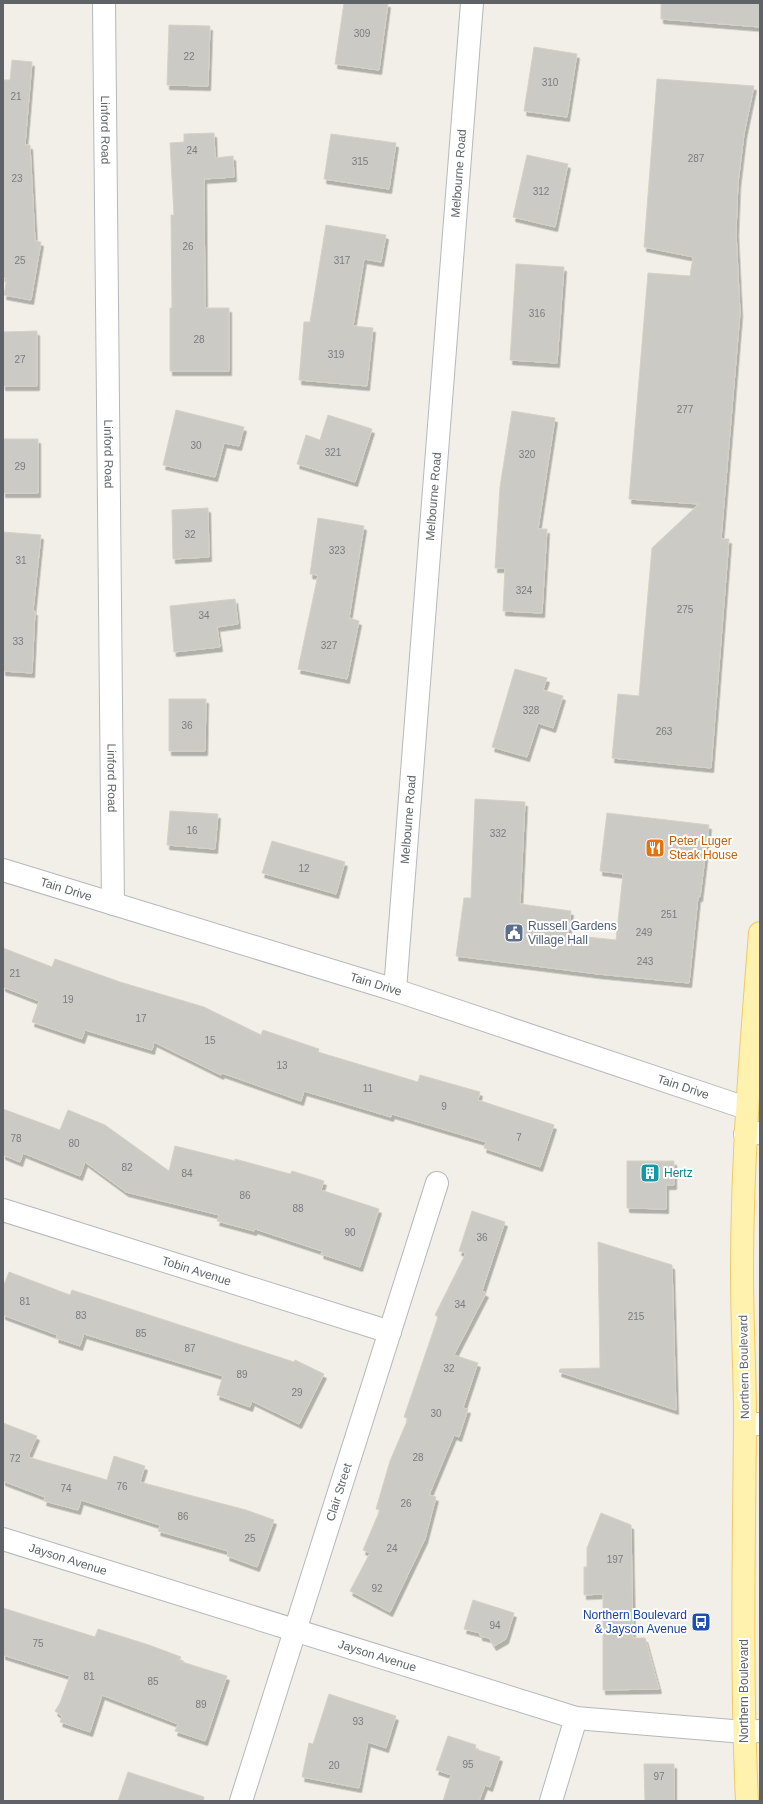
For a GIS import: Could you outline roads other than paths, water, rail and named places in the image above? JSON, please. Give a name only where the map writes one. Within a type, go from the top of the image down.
[{"type":"main road","name":"Northern Boulevard","points":[[747,1801],[752,1732],[743,1468],[752,1425],[745,1367],[742,1273],[753,1133],[746,1108],[760,933]]},
{"type":"street","name":"Linford Road","points":[[104,3],[113,904]]},
{"type":"street","name":"Melbourne Road","points":[[395,990],[472,3]]},
{"type":"street","name":"Tain Drive","points":[[3,870],[395,990],[746,1108]]},
{"type":"street","name":"Clair Street","points":[[241,1801],[437,1183]]},
{"type":"street","name":"Tobin Avenue","points":[[3,1210],[390,1332]]},
{"type":"street","name":"Jayson Avenue","points":[[3,1539],[576,1718],[752,1732]]},
{"type":"street","points":[[551,1801],[576,1718]]},
{"type":"place","name":"Peter Luger Steak House","points":[[655,848]]},
{"type":"place","name":"Russell Gardens Village Hall","points":[[514,933]]},
{"type":"place","name":"Hertz","points":[[650,1173]]},
{"type":"place","name":"Northern Boulevard & Jayson Avenue","points":[[701,1622]]}]
